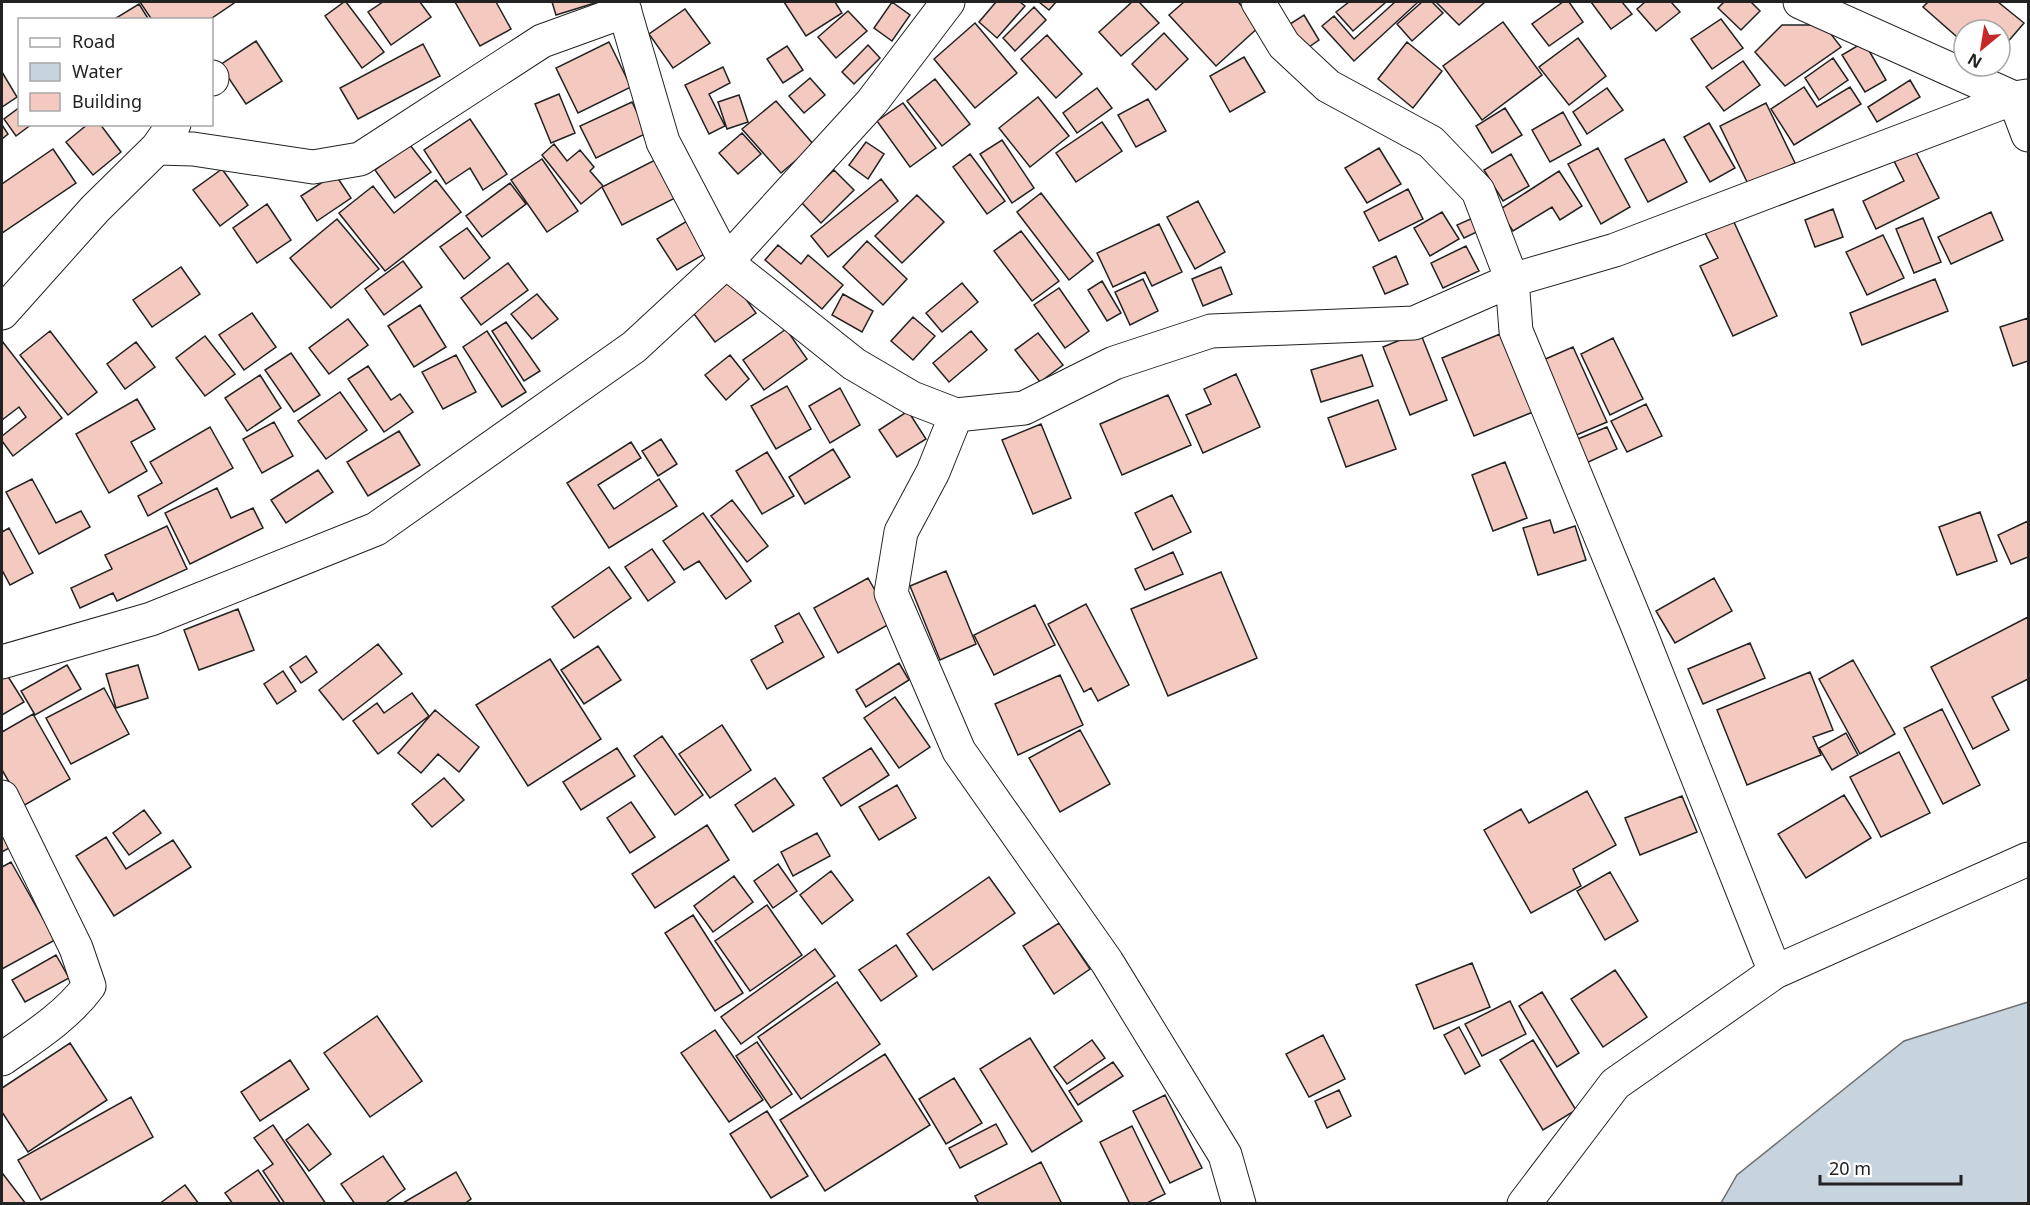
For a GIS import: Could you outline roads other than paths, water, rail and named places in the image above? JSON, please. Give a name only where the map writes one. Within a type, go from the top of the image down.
[{"type":"street","points":[[2,662],[151,619],[376,529],[634,347],[726,262],[872,102],[948,2]]},
{"type":"street","points":[[1258,2],[1284,45],[1328,86],[1431,142],[1478,191],[1512,280],[1516,331],[1636,621],[1775,972]]},
{"type":"street","points":[[1800,2],[2021,97]]},
{"type":"street","points":[[2,313],[95,209],[166,136],[193,149],[313,167],[360,159],[542,41],[623,6],[663,142],[726,262],[854,364],[912,398],[956,415],[1024,408],[1114,363],[1211,331],[1414,323],[1512,280],[1614,250],[2021,97]]},
{"type":"street","points":[[2021,97],[2028,135]]},
{"type":"street","points":[[956,415],[933,472],[901,532],[891,593],[959,751],[1113,972],[1225,1155],[1239,1203]]},
{"type":"street","points":[[2,796],[76,948],[89,986],[80,998],[39,1033],[2,1059]]},
{"type":"street","points":[[1524,1203],[1615,1084],[1775,972],[2028,859]]},
{"type":"water","points":[[2028,1002],[2028,1203],[1721,1203],[1737,1175],[1904,1041]]}]
